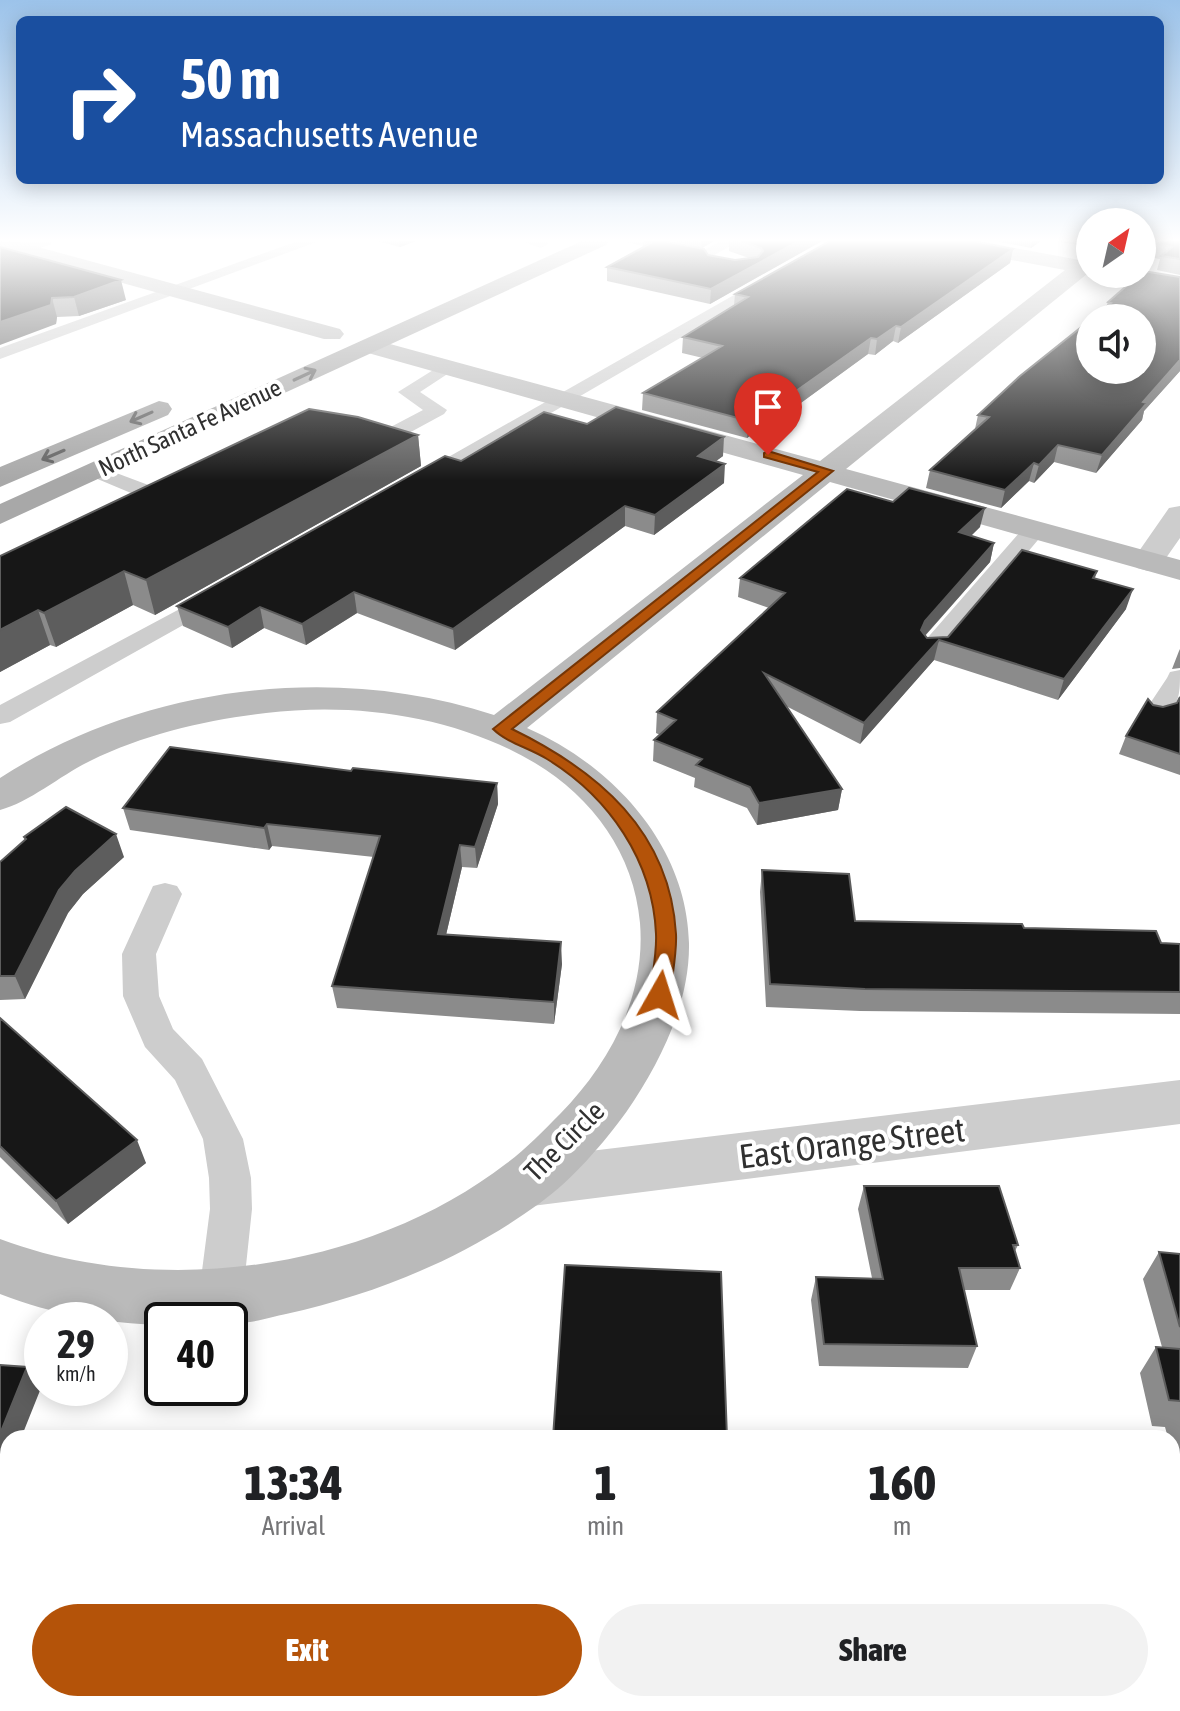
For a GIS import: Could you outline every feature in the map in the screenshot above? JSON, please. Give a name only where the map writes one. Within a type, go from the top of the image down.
[{"type":"main road","name":"North Santa Fe Avenue","points":[[0,515],[95,471],[365,334],[398,321]]},
{"type":"main road","name":"North Santa Fe Avenue","points":[[293,350],[332,334],[365,334]]},
{"type":"main road","name":"North Santa Fe Avenue","points":[[0,478],[174,403]]},
{"type":"street","points":[[284,321],[332,334]]},
{"type":"street","points":[[501,729],[1018,321]]},
{"type":"street","points":[[365,334],[446,367],[1180,570]]},
{"type":"street","points":[[1148,561],[1180,515]]},
{"type":"street","name":"The Circle","points":[[0,1266],[54,1285],[149,1298],[251,1292],[351,1270],[444,1232],[524,1183],[589,1123],[635,1059],[660,995],[666,935],[657,879],[633,830],[598,789],[553,755],[501,729],[453,714],[361,700],[292,699],[236,705],[179,717],[123,735],[5,786]]},
{"type":"street","name":"East Orange Street","points":[[524,1183],[1180,1102]]},
{"type":"lane","points":[[0,354],[89,321]]},
{"type":"lane","points":[[398,492],[699,321]]},
{"type":"lane","points":[[336,431],[365,439],[389,436],[437,410],[407,392],[446,367]]},
{"type":"lane","points":[[95,471],[166,493],[162,504],[121,524]]},
{"type":"lane","points":[[932,649],[1035,529]]},
{"type":"lane","points":[[0,716],[233,586]]},
{"type":"lane","points":[[1157,714],[1180,678]]},
{"type":"lane","points":[[165,894],[139,954],[141,996],[158,1037],[189,1070],[223,1139],[230,1178],[231,1209],[221,1294]]},
{"type":"building","points":[[709,321],[910,321],[877,339],[871,338],[749,421],[643,393],[722,346],[683,337]]},
{"type":"building","points":[[1156,321],[1180,321],[1180,360],[1102,455],[1058,445],[1039,465],[1034,463],[1005,490],[930,470],[989,417],[978,415],[1076,331],[1076,384],[1156,384]]},
{"type":"building","points":[[616,407],[724,437],[698,456],[725,464],[655,515],[625,506],[453,629],[354,592],[302,624],[260,607],[228,627],[177,606],[445,456],[461,461],[544,412],[587,424]]},
{"type":"building","points":[[309,409],[358,417],[418,435],[146,580],[124,571],[44,613],[38,610],[0,630],[0,556]]},
{"type":"building","points":[[909,488],[985,508],[959,532],[994,543],[925,621],[921,630],[927,638],[948,637],[1022,550],[1097,571],[1093,578],[1133,589],[1064,679],[939,640],[864,723],[764,673],[842,789],[759,803],[750,787],[696,765],[702,759],[654,740],[676,720],[657,712],[785,593],[740,578],[847,489],[893,502]]},
{"type":"building","points":[[1180,697],[1180,754],[1126,736],[1148,699],[1153,705],[1163,707],[1177,703]]},
{"type":"building","points":[[170,747],[351,771],[353,768],[497,783],[475,847],[460,845],[438,934],[561,942],[554,1002],[332,986],[380,836],[267,824],[264,828],[123,808]]},
{"type":"building","points":[[66,807],[116,834],[59,890],[15,976],[0,976],[0,862],[26,839],[24,837]]},
{"type":"building","points":[[762,870],[849,874],[855,921],[1022,924],[1024,928],[1156,931],[1161,943],[1180,944],[1180,992],[865,989],[770,984]]},
{"type":"building","points":[[0,1018],[137,1140],[56,1201],[0,1146]]},
{"type":"building","points":[[864,1186],[999,1186],[1018,1245],[1013,1245],[1020,1268],[959,1268],[977,1346],[824,1344],[816,1277],[883,1279]]},
{"type":"building","points":[[1159,1252],[1180,1254],[1180,1327]]},
{"type":"building","points":[[565,1265],[721,1272],[727,1430],[554,1430]]},
{"type":"building","points":[[1156,1347],[1180,1349],[1180,1401],[1169,1400]]},
{"type":"building","points":[[0,1365],[24,1367],[24,1374],[2,1430]]},
{"type":"route","points":[[660,995],[666,935],[657,879],[633,830],[598,789],[553,755],[501,729],[827,471],[768,455]]}]
